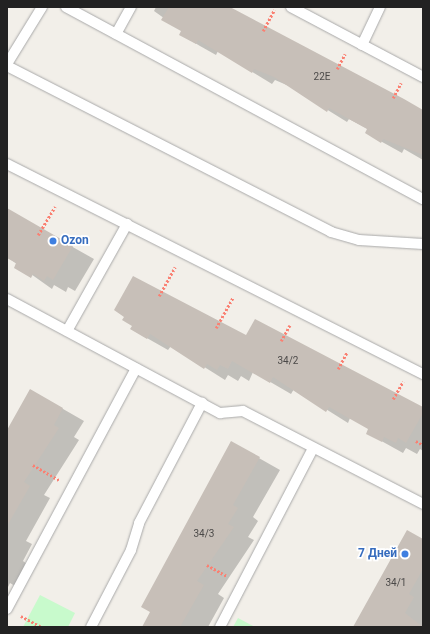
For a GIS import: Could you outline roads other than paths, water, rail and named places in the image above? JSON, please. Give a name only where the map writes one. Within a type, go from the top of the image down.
[{"type":"lane","points":[[42,7],[7,65],[331,232],[359,240],[423,244]]},
{"type":"lane","points":[[66,7],[423,199]]},
{"type":"lane","points":[[116,34],[131,7]]},
{"type":"lane","points":[[291,7],[423,77]]},
{"type":"lane","points":[[362,45],[380,7]]},
{"type":"lane","points":[[7,164],[423,374]]},
{"type":"lane","points":[[67,331],[127,224]]},
{"type":"lane","points":[[7,299],[202,404],[220,412],[243,411],[423,504]]},
{"type":"lane","points":[[7,609],[136,368]]},
{"type":"lane","points":[[90,627],[131,550],[139,523],[202,404]]},
{"type":"lane","points":[[220,627],[313,448]]},
{"type":"place","name":"Ozon","points":[[53,241]]},
{"type":"place","name":"7 Дней","points":[[405,554]]}]
